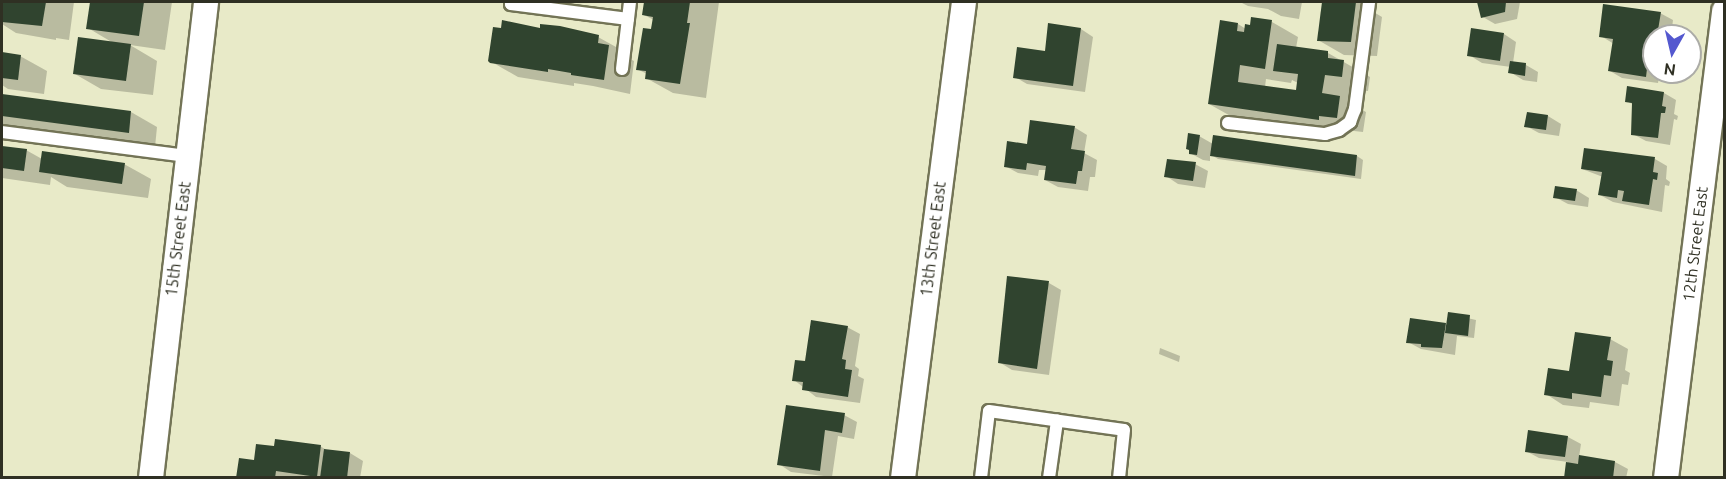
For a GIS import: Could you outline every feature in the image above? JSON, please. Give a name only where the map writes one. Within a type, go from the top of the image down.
[{"type":"street","name":"15th Street East","points":[[151,477],[206,2]]},
{"type":"street","name":"13th Street East","points":[[903,477],[964,2]]},
{"type":"street","name":"12th Street East","points":[[1666,477],[1725,10]]},
{"type":"lane","points":[[512,2],[511,4],[628,19]]},
{"type":"lane","points":[[622,69],[630,2]]},
{"type":"lane","points":[[1228,123],[1325,134],[1339,130],[1350,122],[1354,109],[1369,2]]},
{"type":"lane","points":[[2,132],[188,156]]},
{"type":"lane","points":[[981,477],[989,411],[1124,430],[1119,477]]},
{"type":"lane","points":[[1049,477],[1057,421]]},
{"type":"building","points":[[2,2],[46,2],[42,26],[2,22]]},
{"type":"building","points":[[90,2],[144,2],[139,36],[86,29]]},
{"type":"building","points":[[644,2],[690,2],[687,23],[690,23],[680,84],[645,79],[646,71],[636,70],[643,28],[651,29],[653,17],[642,15]]},
{"type":"building","points":[[1322,2],[1356,2],[1351,42],[1317,41]]},
{"type":"building","points":[[1477,2],[1506,2],[1505,12],[1481,18]]},
{"type":"building","points":[[1603,4],[1661,12],[1659,24],[1642,24],[1642,76],[1608,71],[1613,39],[1599,37]]},
{"type":"building","points":[[1251,17],[1272,20],[1265,69],[1240,65],[1238,82],[1296,90],[1298,74],[1273,71],[1277,44],[1328,51],[1328,58],[1344,60],[1342,77],[1325,75],[1322,93],[1340,96],[1337,118],[1319,116],[1319,120],[1208,104],[1220,20],[1238,23],[1237,31],[1244,32],[1245,24],[1250,25]]},
{"type":"building","points":[[502,20],[540,28],[540,24],[560,26],[599,35],[598,43],[609,45],[604,80],[548,69],[548,72],[490,63],[488,61],[493,27],[501,28]]},
{"type":"building","points":[[1048,23],[1081,28],[1073,86],[1013,78],[1017,47],[1045,51]]},
{"type":"building","points":[[1471,28],[1504,33],[1500,61],[1467,56]]},
{"type":"building","points":[[78,37],[131,44],[126,81],[73,74]]},
{"type":"building","points":[[2,52],[21,55],[18,80],[2,78]]},
{"type":"building","points":[[1510,61],[1526,63],[1525,76],[1508,73]]},
{"type":"building","points":[[1627,86],[1664,92],[1662,106],[1666,107],[1665,113],[1661,113],[1658,138],[1631,135],[1632,103],[1625,102]]},
{"type":"building","points":[[2,94],[131,111],[129,133],[2,116]]},
{"type":"building","points":[[1527,112],[1548,115],[1546,130],[1524,127]]},
{"type":"building","points":[[1030,120],[1075,126],[1071,149],[1085,151],[1082,171],[1078,171],[1076,184],[1044,180],[1046,166],[1027,163],[1026,170],[1004,167],[1007,141],[1027,144]]},
{"type":"building","points":[[1188,133],[1200,135],[1197,155],[1189,154],[1189,150],[1186,149]]},
{"type":"building","points":[[1213,135],[1357,155],[1355,176],[1210,156]]},
{"type":"building","points":[[2,146],[27,149],[24,171],[2,168]]},
{"type":"building","points":[[1584,148],[1655,157],[1653,172],[1658,173],[1657,180],[1653,179],[1649,205],[1622,201],[1624,191],[1618,190],[1617,198],[1598,195],[1602,172],[1581,169]]},
{"type":"building","points":[[42,151],[125,163],[122,184],[39,172]]},
{"type":"building","points":[[1167,159],[1196,162],[1193,181],[1164,177]]},
{"type":"building","points":[[1555,186],[1577,189],[1575,201],[1553,198]]},
{"type":"building","points":[[1007,276],[1049,281],[1037,369],[998,363]]},
{"type":"building","points":[[1448,312],[1470,315],[1468,336],[1445,333]]},
{"type":"building","points":[[1410,318],[1446,323],[1442,348],[1421,347],[1421,344],[1406,343]]},
{"type":"building","points":[[811,320],[848,326],[842,359],[846,360],[845,369],[852,370],[848,397],[802,390],[803,382],[792,381],[795,360],[805,361]]},
{"type":"building","points":[[1575,332],[1611,337],[1607,360],[1613,361],[1611,376],[1604,375],[1601,397],[1572,393],[1572,399],[1544,395],[1548,368],[1569,371]]},
{"type":"building","points":[[786,405],[845,413],[842,433],[825,430],[820,471],[777,465]]},
{"type":"building","points":[[1528,430],[1568,436],[1565,457],[1525,452]]},
{"type":"building","points":[[275,439],[321,445],[317,477],[276,471],[275,478],[236,478],[239,458],[254,460],[256,444],[274,446]]},
{"type":"building","points":[[324,449],[350,452],[347,478],[320,478]]},
{"type":"building","points":[[1579,455],[1615,461],[1613,478],[1564,478],[1566,462],[1578,464]]}]
